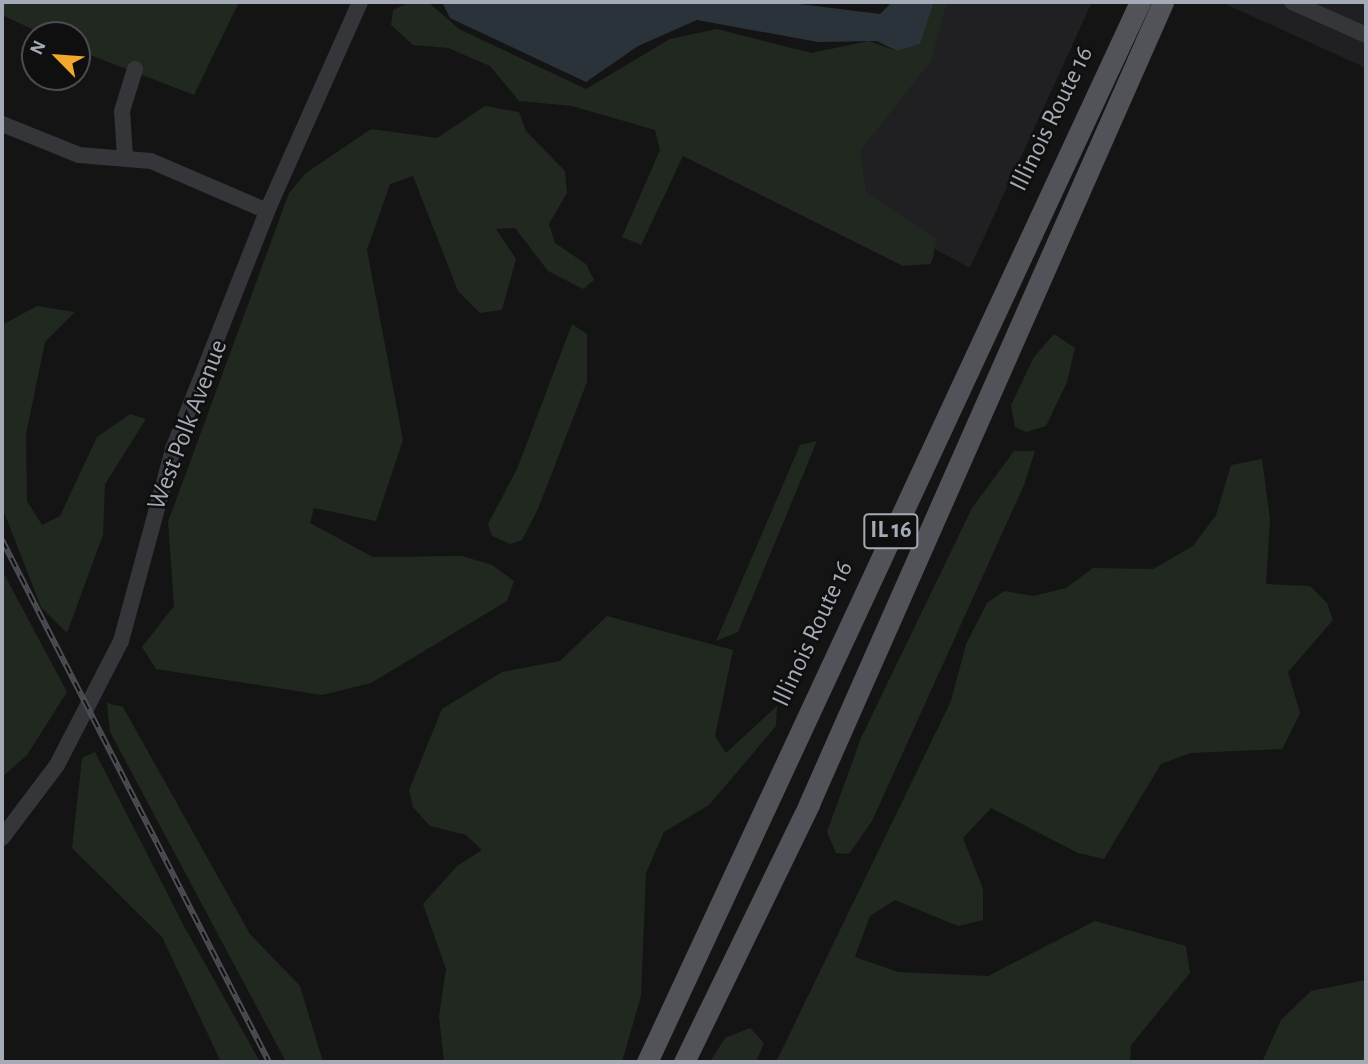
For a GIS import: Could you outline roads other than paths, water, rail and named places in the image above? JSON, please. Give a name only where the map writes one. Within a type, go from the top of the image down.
[{"type":"main road","name":"Illinois Route 16","points":[[647,1062],[1140,2]]},
{"type":"main road","name":"Illinois Route 16","points":[[684,1062],[809,804],[1163,2]]},
{"type":"street","name":"West Polk Avenue","points":[[2,838],[57,765],[121,641],[162,480],[267,211],[360,2]]},
{"type":"street","points":[[1292,2],[1366,35]]},
{"type":"street","points":[[125,157],[122,111],[135,68]]},
{"type":"street","points":[[2,124],[79,155],[125,157],[168,166],[267,211]]},
{"type":"railway","points":[[2,540],[269,1062]]}]
